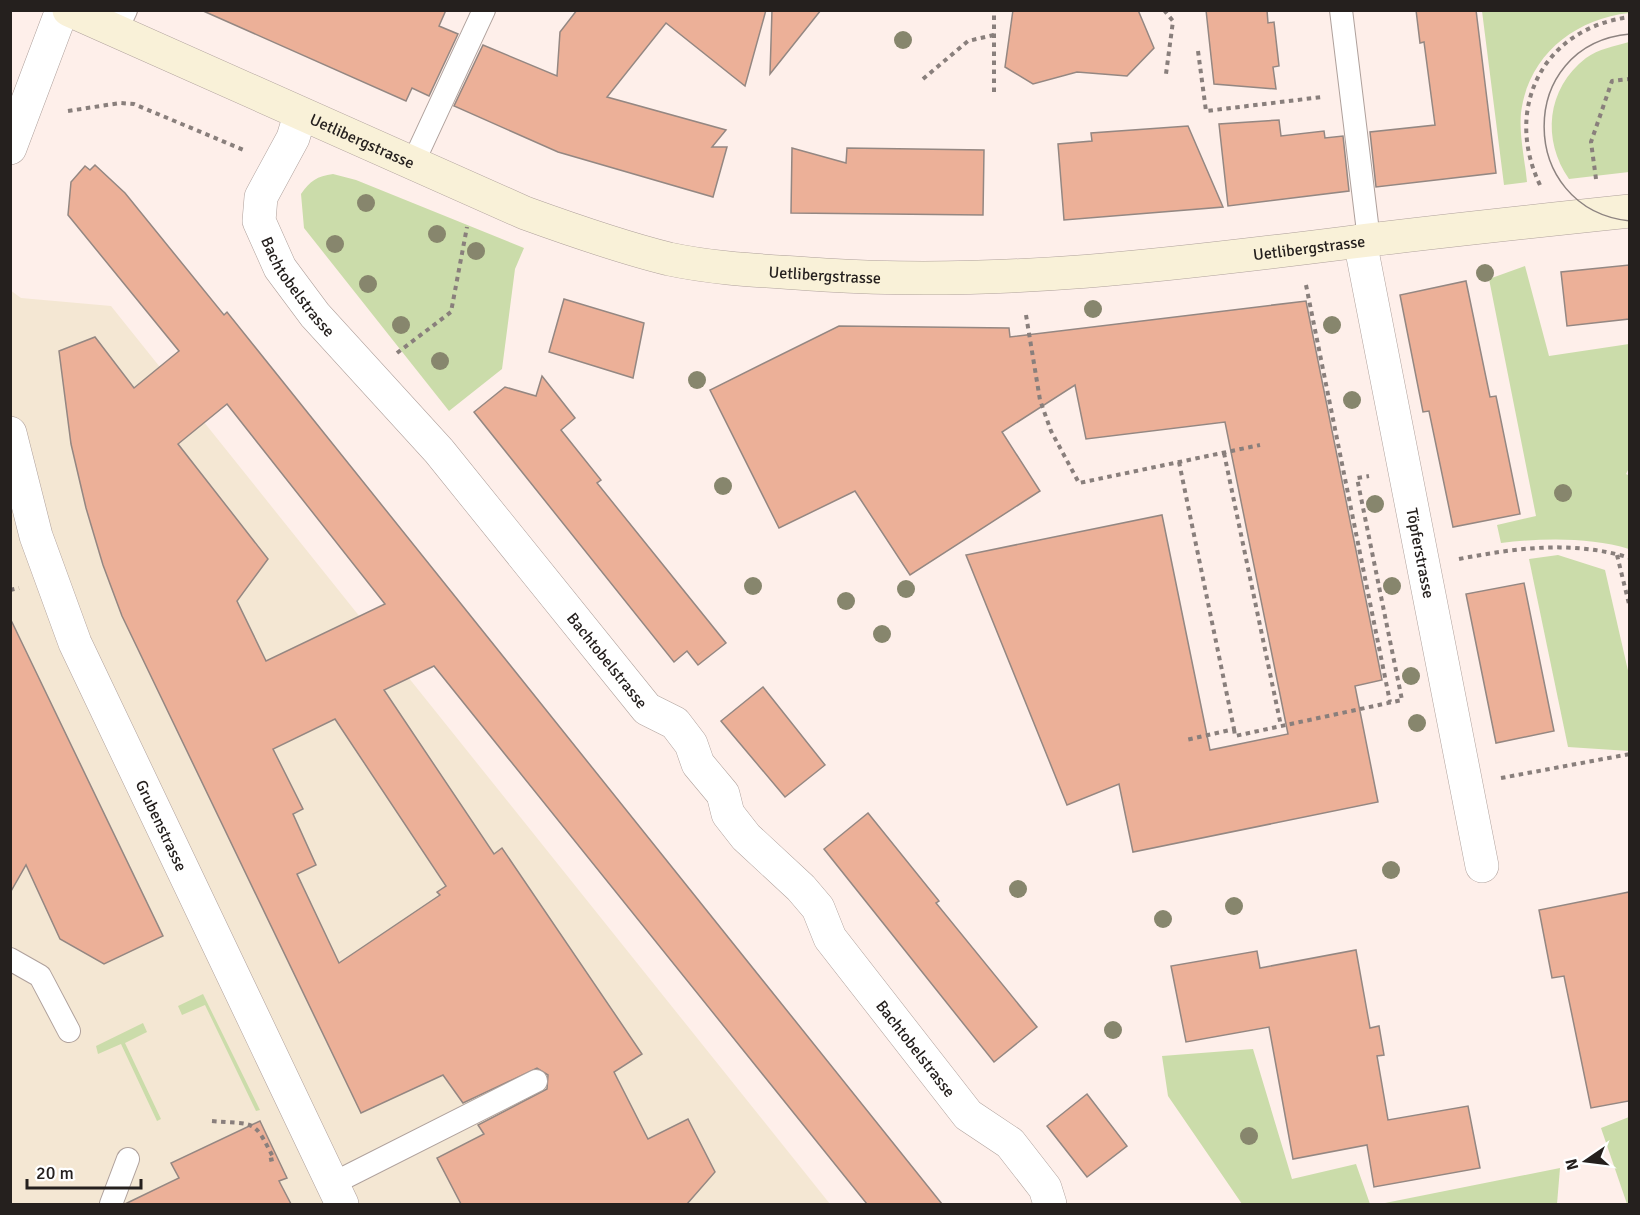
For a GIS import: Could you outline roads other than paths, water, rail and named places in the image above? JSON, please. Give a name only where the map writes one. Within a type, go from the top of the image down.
[{"type":"main road","name":"Uetlibergstrasse","points":[[69,10],[121,21],[300,115],[525,213],[586,236],[670,259],[754,270],[945,279],[1137,269],[1629,211]]},
{"type":"street","points":[[10,148],[62,10]]},
{"type":"street","name":"Bachtobelstrasse","points":[[300,115],[293,138],[261,197],[259,221],[280,268],[315,315],[439,451],[647,710],[675,723],[691,744],[698,764],[723,794],[729,814],[746,837],[801,888],[818,908],[830,938],[968,1114],[1010,1143],[1045,1188],[1050,1204]]},
{"type":"street","name":"Töpferstrasse","points":[[1365,241],[1423,566],[1482,866]]},
{"type":"street","name":"Grubenstrasse","points":[[10,433],[36,536],[75,644],[337,1194]]},
{"type":"lane","points":[[413,163],[484,10]]},
{"type":"lane","points":[[1341,10],[1365,241]]},
{"type":"lane","points":[[10,959],[40,976],[69,1032]]},
{"type":"lane","points":[[337,1194],[536,1081]]},
{"type":"lane","points":[[111,1204],[128,1160]]},
{"type":"tram line","points":[[1630,34],[1592,44],[1565,66],[1549,94],[1544,127],[1550,159],[1566,188],[1593,210],[1630,221]]}]
